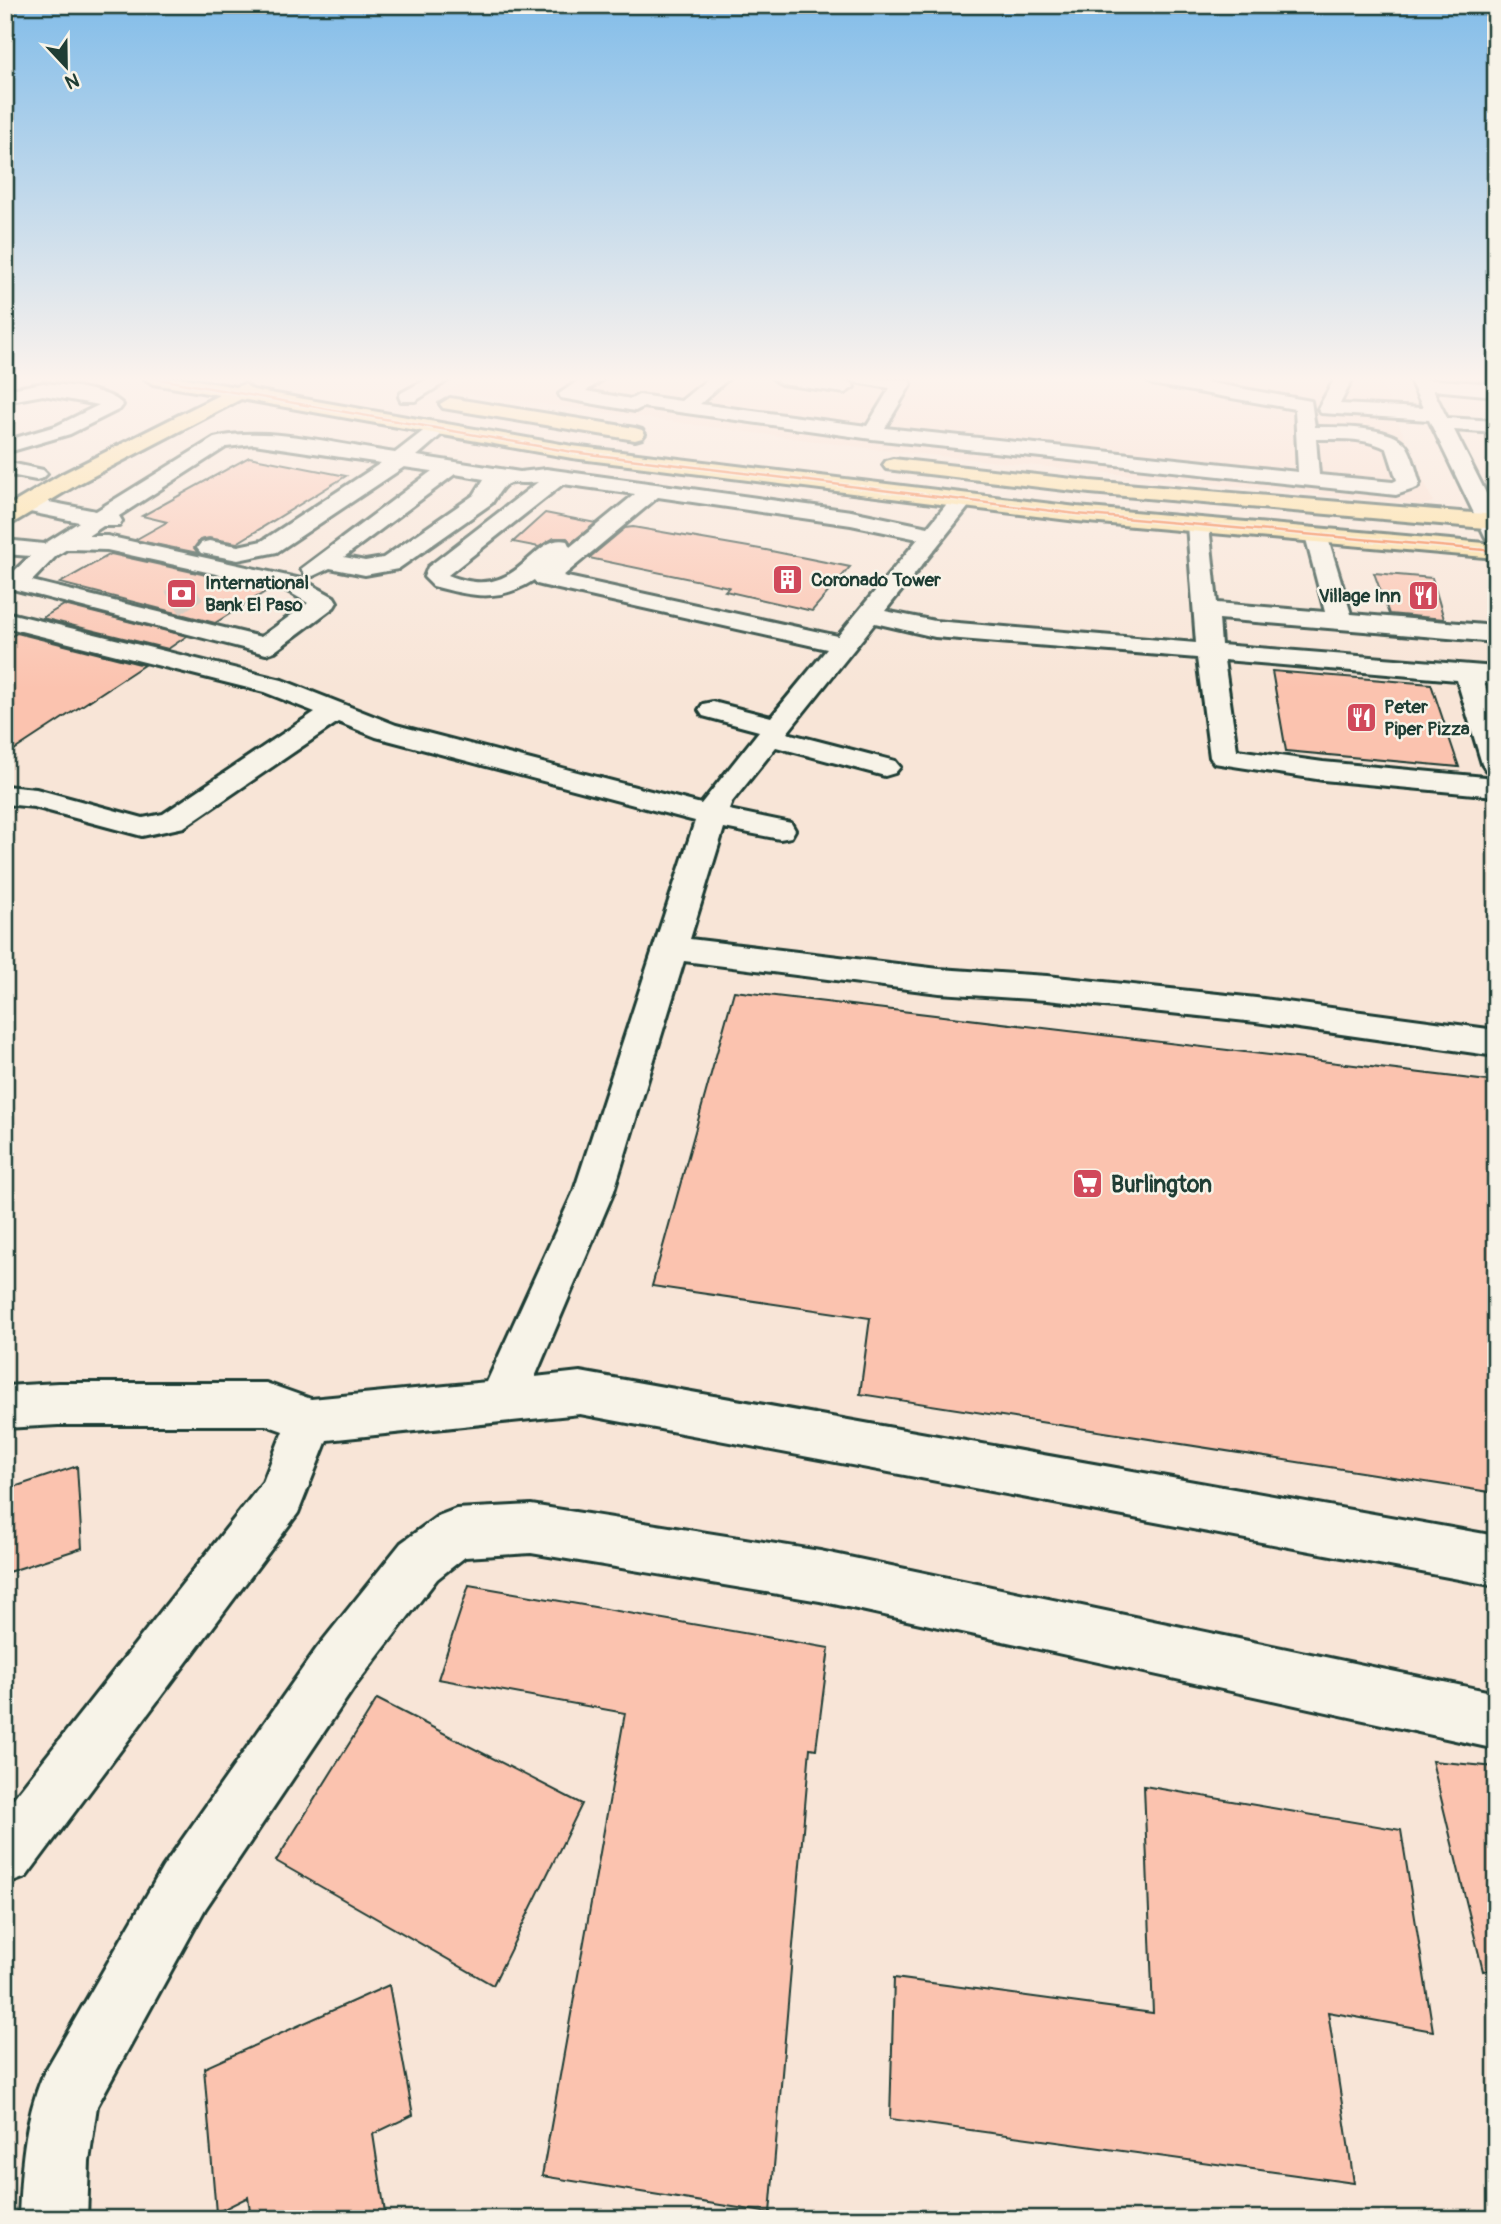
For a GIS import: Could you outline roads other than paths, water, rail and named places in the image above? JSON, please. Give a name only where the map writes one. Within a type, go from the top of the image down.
[{"type":"main road","points":[[5,490],[21,482]]},
{"type":"main road","points":[[5,519],[69,482]]},
{"type":"main road","points":[[814,482],[1077,514],[1496,551]]},
{"type":"main road","points":[[1046,482],[1494,527]]},
{"type":"main road","points":[[1077,514],[1090,487]]},
{"type":"street","points":[[5,547],[55,546],[107,543],[292,584],[325,602],[266,646],[15,584],[55,546],[159,482]]},
{"type":"street","points":[[28,505],[100,518],[225,552],[238,553],[269,547],[367,482]]},
{"type":"street","points":[[292,584],[431,482]]},
{"type":"street","points":[[325,560],[365,568],[390,564],[484,498],[489,485],[494,482]]},
{"type":"street","points":[[545,482],[436,572],[436,577],[441,581],[483,590],[513,584],[641,490]]},
{"type":"street","points":[[589,482],[852,518],[934,535]]},
{"type":"street","points":[[650,482],[545,579],[846,645]]},
{"type":"street","points":[[1241,482],[1242,501]]},
{"type":"street","points":[[1326,482],[1396,489],[1409,482]]},
{"type":"street","points":[[1471,482],[1494,527]]},
{"type":"street","points":[[501,1401],[594,1191],[717,801],[962,500]]},
{"type":"street","points":[[1198,525],[1209,650],[1224,757],[1323,771],[1496,787]]},
{"type":"street","points":[[1316,535],[1340,621]]},
{"type":"street","points":[[199,584],[224,569]]},
{"type":"street","points":[[149,617],[173,603]]},
{"type":"street","points":[[1206,610],[1496,634]]},
{"type":"street","points":[[870,615],[935,629],[1496,675]]},
{"type":"street","points":[[5,619],[273,686],[394,733],[712,816],[779,830]]},
{"type":"street","points":[[1468,672],[1496,764]]},
{"type":"street","points":[[713,710],[885,767]]},
{"type":"street","points":[[5,795],[36,798],[142,827],[173,821],[335,711]]},
{"type":"street","points":[[671,947],[939,981],[1047,988],[1256,1010],[1496,1043]]},
{"type":"street","points":[[5,1407],[58,1404],[266,1404],[311,1420],[580,1393],[1496,1561]]},
{"type":"street","points":[[5,1856],[281,1497],[311,1420]]},
{"type":"street","points":[[53,2219],[55,2161],[66,2098],[184,1888],[336,1667],[419,1561],[456,1534],[531,1528],[820,1576],[1278,1672],[1496,1721]]},
{"type":"tunnel","points":[[173,603],[199,585]]},
{"type":"place","name":"Coronado Tower","points":[[788,579]]},
{"type":"place","name":"International Bank El Paso","points":[[182,593]]},
{"type":"place","name":"Village Inn","points":[[1424,595]]},
{"type":"place","name":"Peter Piper Pizza","points":[[1361,717]]},
{"type":"place","name":"Burlington","points":[[1088,1184]]}]
